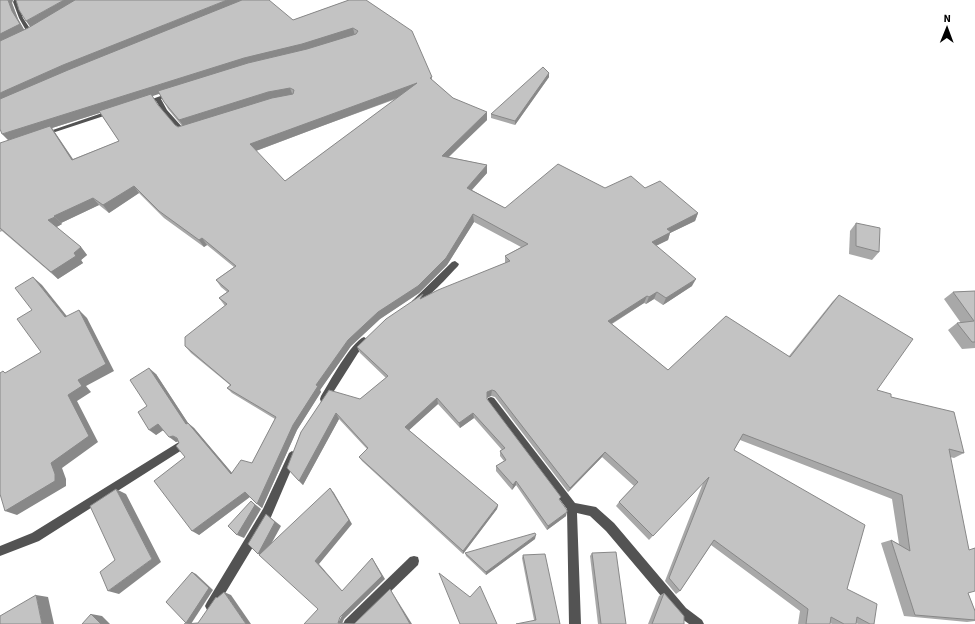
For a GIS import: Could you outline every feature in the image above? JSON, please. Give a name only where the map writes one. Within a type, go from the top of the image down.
[{"type":"street","points":[[16,0],[15,2],[21,18],[30,33]]},
{"type":"street","points":[[24,36],[37,30]]},
{"type":"street","points":[[137,105],[181,91]]},
{"type":"street","points":[[158,99],[165,111],[182,131],[195,126]]},
{"type":"street","points":[[36,136],[116,110]]},
{"type":"street","points":[[410,305],[423,296],[455,264]]},
{"type":"street","points":[[318,408],[355,350],[373,333]]},
{"type":"street","points":[[491,401],[572,507],[575,624]]},
{"type":"street","points":[[0,551],[35,537],[179,447]]},
{"type":"street","points":[[205,615],[267,513],[295,449]]},
{"type":"street","points":[[572,507],[592,511],[610,527],[682,612],[698,624]]},
{"type":"street","points":[[349,624],[414,561]]},
{"type":"building","points":[[0,0],[8,0],[12,11],[20,24],[0,34]]},
{"type":"building","points":[[16,0],[64,0],[26,21],[19,10]]},
{"type":"building","points":[[75,0],[227,0],[63,65],[0,93],[0,41],[28,28]]},
{"type":"building","points":[[242,0],[269,0],[293,20],[349,0],[366,0],[412,31],[432,77],[430,78],[453,98],[487,112],[442,156],[487,165],[467,188],[505,208],[558,164],[605,188],[631,176],[645,188],[660,181],[698,213],[667,229],[671,232],[652,242],[696,279],[666,298],[657,292],[649,297],[647,296],[608,321],[668,370],[726,316],[790,357],[839,295],[913,339],[877,390],[891,394],[891,397],[954,412],[964,453],[949,449],[969,550],[975,548],[975,591],[968,593],[975,611],[975,620],[915,615],[891,540],[910,551],[902,495],[743,434],[734,450],[865,525],[847,589],[877,604],[874,624],[870,624],[857,617],[856,624],[844,624],[831,617],[830,624],[806,624],[808,609],[714,540],[680,591],[669,578],[709,477],[653,536],[619,502],[638,482],[605,452],[570,488],[495,391],[492,390],[487,392],[487,399],[561,497],[559,499],[567,510],[567,512],[548,526],[516,481],[513,485],[496,466],[506,460],[500,451],[505,448],[473,413],[459,423],[437,398],[405,427],[498,505],[463,551],[359,457],[368,448],[336,413],[299,481],[287,468],[301,432],[329,390],[360,399],[388,376],[357,347],[386,319],[423,294],[420,299],[438,290],[510,261],[505,256],[528,244],[473,214],[446,258],[418,286],[378,312],[348,340],[316,385],[318,386],[293,425],[257,504],[245,492],[192,531],[154,481],[185,457],[176,446],[179,443],[177,438],[173,436],[169,437],[158,424],[149,430],[138,412],[147,406],[130,380],[149,368],[186,424],[188,423],[231,474],[241,460],[252,463],[276,417],[227,388],[231,385],[185,346],[185,337],[227,304],[219,298],[229,291],[216,280],[236,266],[202,238],[199,240],[159,211],[134,186],[103,205],[93,198],[48,220],[81,247],[74,253],[76,256],[51,272],[0,228],[0,143],[50,126],[72,160],[119,141],[99,111],[151,94],[158,105],[178,127],[272,98],[293,94],[294,90],[290,88],[268,92],[179,120],[164,102],[158,91],[248,63],[307,49],[356,34],[358,31],[353,28],[302,44],[244,58],[2,134],[0,129],[0,99]],"holes":[[[417,83],[285,181],[250,144]]]},
{"type":"building","points":[[543,67],[549,73],[515,121],[491,114]]},
{"type":"building","points":[[856,223],[880,228],[879,252],[856,246]]},
{"type":"building","points":[[33,277],[65,317],[79,310],[106,364],[78,380],[82,386],[68,395],[89,436],[51,463],[55,474],[55,481],[5,511],[0,494],[0,373],[3,371],[5,373],[41,352],[17,319],[32,310],[15,288]]},
{"type":"building","points":[[975,291],[975,342],[972,342],[957,323],[974,321],[953,292]]},
{"type":"building","points":[[330,488],[349,520],[315,561],[342,591],[372,558],[382,576],[340,617],[338,623],[354,624],[304,624],[318,609],[259,555]]},
{"type":"building","points":[[116,489],[152,559],[108,591],[100,572],[115,560],[90,506]]},
{"type":"building","points":[[251,501],[255,505],[237,535],[228,526]]},
{"type":"building","points":[[266,514],[275,522],[258,554],[248,544]]},
{"type":"building","points":[[535,533],[536,535],[486,572],[465,553]]},
{"type":"building","points":[[616,552],[626,624],[601,624],[592,553]]},
{"type":"building","points":[[545,554],[560,624],[516,624],[536,620],[523,555]]},
{"type":"building","points":[[192,572],[209,588],[186,623],[166,602]]},
{"type":"building","points":[[439,573],[470,597],[480,586],[497,624],[460,624]]},
{"type":"building","points":[[390,589],[410,624],[354,624]]},
{"type":"building","points":[[224,592],[246,624],[184,624],[198,623],[216,597],[217,598]]},
{"type":"building","points":[[664,593],[684,616],[684,624],[652,624]]},
{"type":"building","points":[[36,595],[42,624],[0,624],[0,616]]},
{"type":"building","points":[[91,614],[101,624],[82,624]]}]
